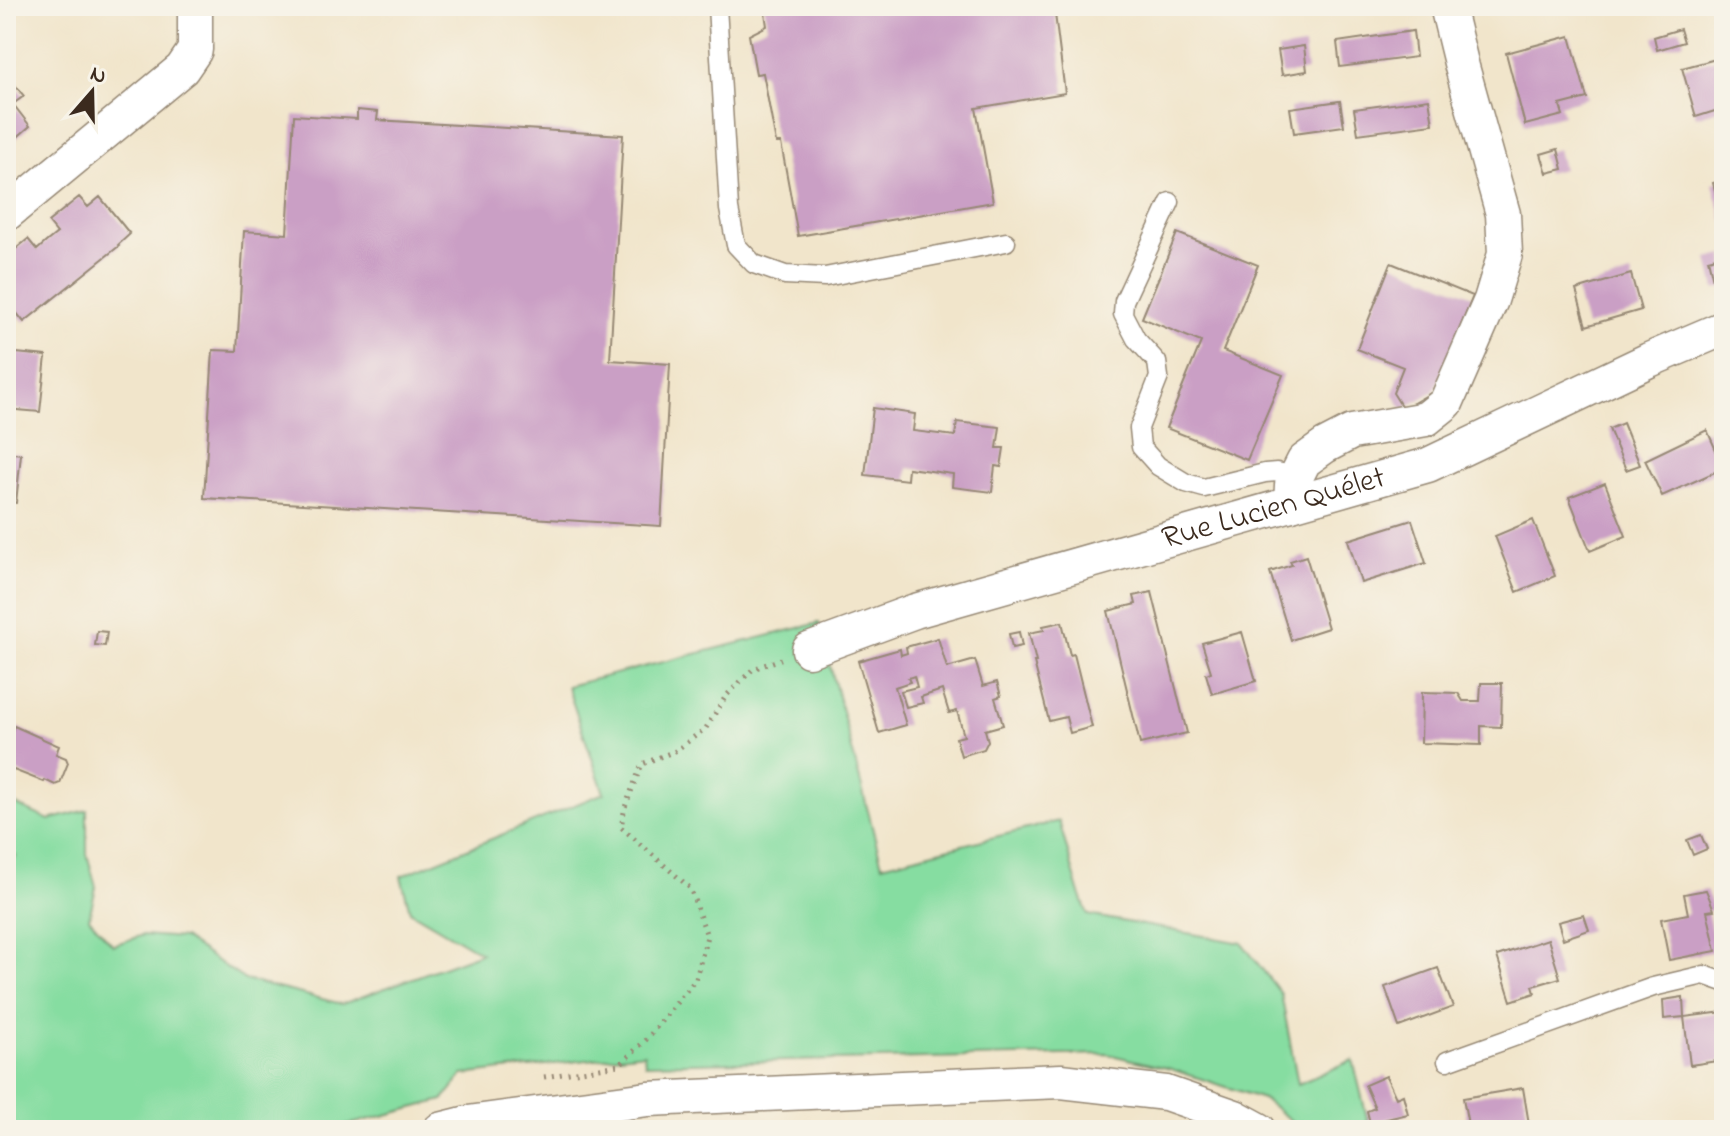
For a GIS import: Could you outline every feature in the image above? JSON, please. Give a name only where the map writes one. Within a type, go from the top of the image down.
[{"type":"street","points":[[6,214],[182,69],[195,50],[195,6]]},
{"type":"street","points":[[1293,490],[1304,461],[1325,446],[1352,432],[1426,419],[1446,403],[1491,300],[1505,254],[1503,214],[1447,6]]},
{"type":"street","name":"Rue Lucien Quélet","points":[[809,650],[915,611],[1293,490],[1428,465],[1649,360],[1724,328]]},
{"type":"street","points":[[440,1130],[468,1123],[648,1099],[1061,1081],[1166,1093],[1235,1117],[1259,1130]]},
{"type":"lane","points":[[717,6],[729,209],[736,245],[754,264],[785,275],[825,277],[1006,242]]},
{"type":"lane","points":[[1170,202],[1124,301],[1123,314],[1136,339],[1157,362],[1159,377],[1139,428],[1141,447],[1158,466],[1186,483],[1204,488],[1277,472],[1293,490]]},
{"type":"lane","points":[[1447,1061],[1653,987],[1704,975],[1724,982]]},
{"type":"path","points":[[532,1079],[619,1065],[646,1040],[696,979],[707,936],[690,888],[621,827],[625,807],[642,764],[675,751],[706,728],[726,696],[753,669],[809,650]]},
{"type":"green space","points":[[819,623],[882,865],[1059,821],[1088,915],[1242,943],[1281,994],[1298,1084],[1353,1060],[1370,1130],[1303,1130],[1263,1099],[1171,1069],[1107,1054],[645,1064],[644,1053],[463,1075],[443,1100],[329,1130],[6,1130],[6,863],[16,856],[6,845],[6,800],[49,820],[87,810],[87,854],[96,887],[89,918],[113,945],[143,935],[183,938],[245,980],[342,1004],[481,953],[410,911],[401,876],[604,793],[567,686]]},
{"type":"building","points":[[764,6],[1054,6],[1065,93],[976,108],[993,202],[798,236],[781,143],[776,143],[763,73],[756,74],[749,35],[767,26]]},
{"type":"building","points":[[1680,29],[1684,42],[1657,50],[1654,37]]},
{"type":"building","points":[[1413,31],[1416,57],[1340,67],[1337,42]]},
{"type":"building","points":[[1570,36],[1587,98],[1560,105],[1563,115],[1525,125],[1506,53]]},
{"type":"building","points":[[1304,46],[1307,71],[1282,75],[1278,50]]},
{"type":"building","points":[[1716,59],[1724,85],[1724,116],[1720,117],[1718,110],[1696,117],[1682,68]]},
{"type":"building","points":[[6,74],[24,96],[13,104],[30,126],[6,147]]},
{"type":"building","points":[[1429,99],[1433,124],[1358,134],[1354,109]]},
{"type":"building","points":[[1340,101],[1344,126],[1294,133],[1290,108]]},
{"type":"building","points":[[357,110],[378,112],[377,120],[623,135],[610,360],[670,364],[661,526],[204,498],[213,350],[237,351],[244,231],[287,234],[294,115],[357,119]]},
{"type":"building","points":[[1558,149],[1563,169],[1547,173],[1541,154]]},
{"type":"building","points":[[1724,180],[1724,222],[1723,222],[1713,183]]},
{"type":"building","points":[[79,197],[88,207],[100,197],[130,234],[24,322],[6,300],[6,257],[28,239],[37,250],[57,233],[48,222]]},
{"type":"building","points":[[1177,233],[1258,265],[1223,351],[1283,375],[1247,460],[1166,428],[1201,342],[1142,318]]},
{"type":"building","points":[[1724,255],[1724,287],[1715,289],[1708,259]]},
{"type":"building","points":[[1391,263],[1473,296],[1434,391],[1403,409],[1393,393],[1403,367],[1357,349]]},
{"type":"building","points":[[1631,274],[1641,310],[1586,326],[1576,290]]},
{"type":"building","points":[[6,352],[46,356],[40,412],[6,409]]},
{"type":"building","points":[[873,408],[915,414],[913,431],[955,436],[957,422],[1000,427],[997,448],[1004,448],[1001,467],[995,466],[992,492],[952,487],[953,474],[908,468],[907,480],[865,475]]},
{"type":"building","points":[[1623,423],[1640,465],[1626,470],[1609,429]]},
{"type":"building","points":[[1707,430],[1724,468],[1662,496],[1645,460]]},
{"type":"building","points":[[6,452],[21,454],[16,503],[6,502]]},
{"type":"building","points":[[1605,483],[1626,536],[1590,551],[1569,497]]},
{"type":"building","points":[[1412,520],[1426,563],[1361,583],[1348,540]]},
{"type":"building","points":[[1533,520],[1555,576],[1517,592],[1495,536]]},
{"type":"building","points":[[6,543],[12,544],[8,587],[6,587]]},
{"type":"building","points":[[1306,556],[1328,628],[1291,640],[1270,572],[1292,565],[1290,561]]},
{"type":"building","points":[[1152,592],[1187,733],[1140,744],[1108,611],[1136,604],[1134,596]]},
{"type":"building","points":[[1062,622],[1070,655],[1074,654],[1092,727],[1070,733],[1066,717],[1049,721],[1029,633]]},
{"type":"building","points":[[97,631],[107,632],[105,646],[95,645]]},
{"type":"building","points":[[1019,632],[1022,646],[1012,648],[1009,634]]},
{"type":"building","points":[[1242,632],[1256,681],[1212,694],[1206,674],[1211,672],[1202,643]]},
{"type":"building","points":[[938,638],[947,668],[975,660],[983,686],[997,682],[1001,696],[995,698],[1003,725],[985,730],[988,741],[984,749],[961,756],[956,738],[964,736],[957,711],[949,713],[942,690],[921,697],[923,703],[906,707],[901,691],[917,687],[914,676],[908,678],[910,682],[895,687],[906,725],[879,733],[858,661],[900,649],[901,655],[907,653],[906,647]]},
{"type":"building","points":[[1481,683],[1502,683],[1501,727],[1481,726],[1481,745],[1421,743],[1422,692],[1458,693],[1463,701],[1480,701]]},
{"type":"building","points":[[14,726],[59,746],[56,754],[66,758],[68,763],[60,783],[44,782],[6,767],[6,746]]},
{"type":"building","points":[[1701,835],[1707,849],[1693,855],[1687,840]]},
{"type":"building","points":[[1706,890],[1714,910],[1707,911],[1716,951],[1669,960],[1661,919],[1688,914],[1684,894]]},
{"type":"building","points":[[1584,915],[1589,930],[1563,939],[1558,922]]},
{"type":"building","points":[[1548,939],[1560,978],[1533,986],[1535,993],[1511,1001],[1497,956]]},
{"type":"building","points":[[1438,968],[1453,1007],[1399,1027],[1385,987]]},
{"type":"building","points":[[1683,997],[1684,1017],[1664,1019],[1663,1000]]},
{"type":"building","points":[[1724,1012],[1724,1060],[1690,1065],[1684,1017]]},
{"type":"building","points":[[1386,1076],[1396,1098],[1403,1095],[1408,1114],[1370,1123],[1367,1111],[1375,1108],[1365,1085]]},
{"type":"building","points":[[1523,1088],[1530,1130],[1469,1130],[1463,1098]]}]
